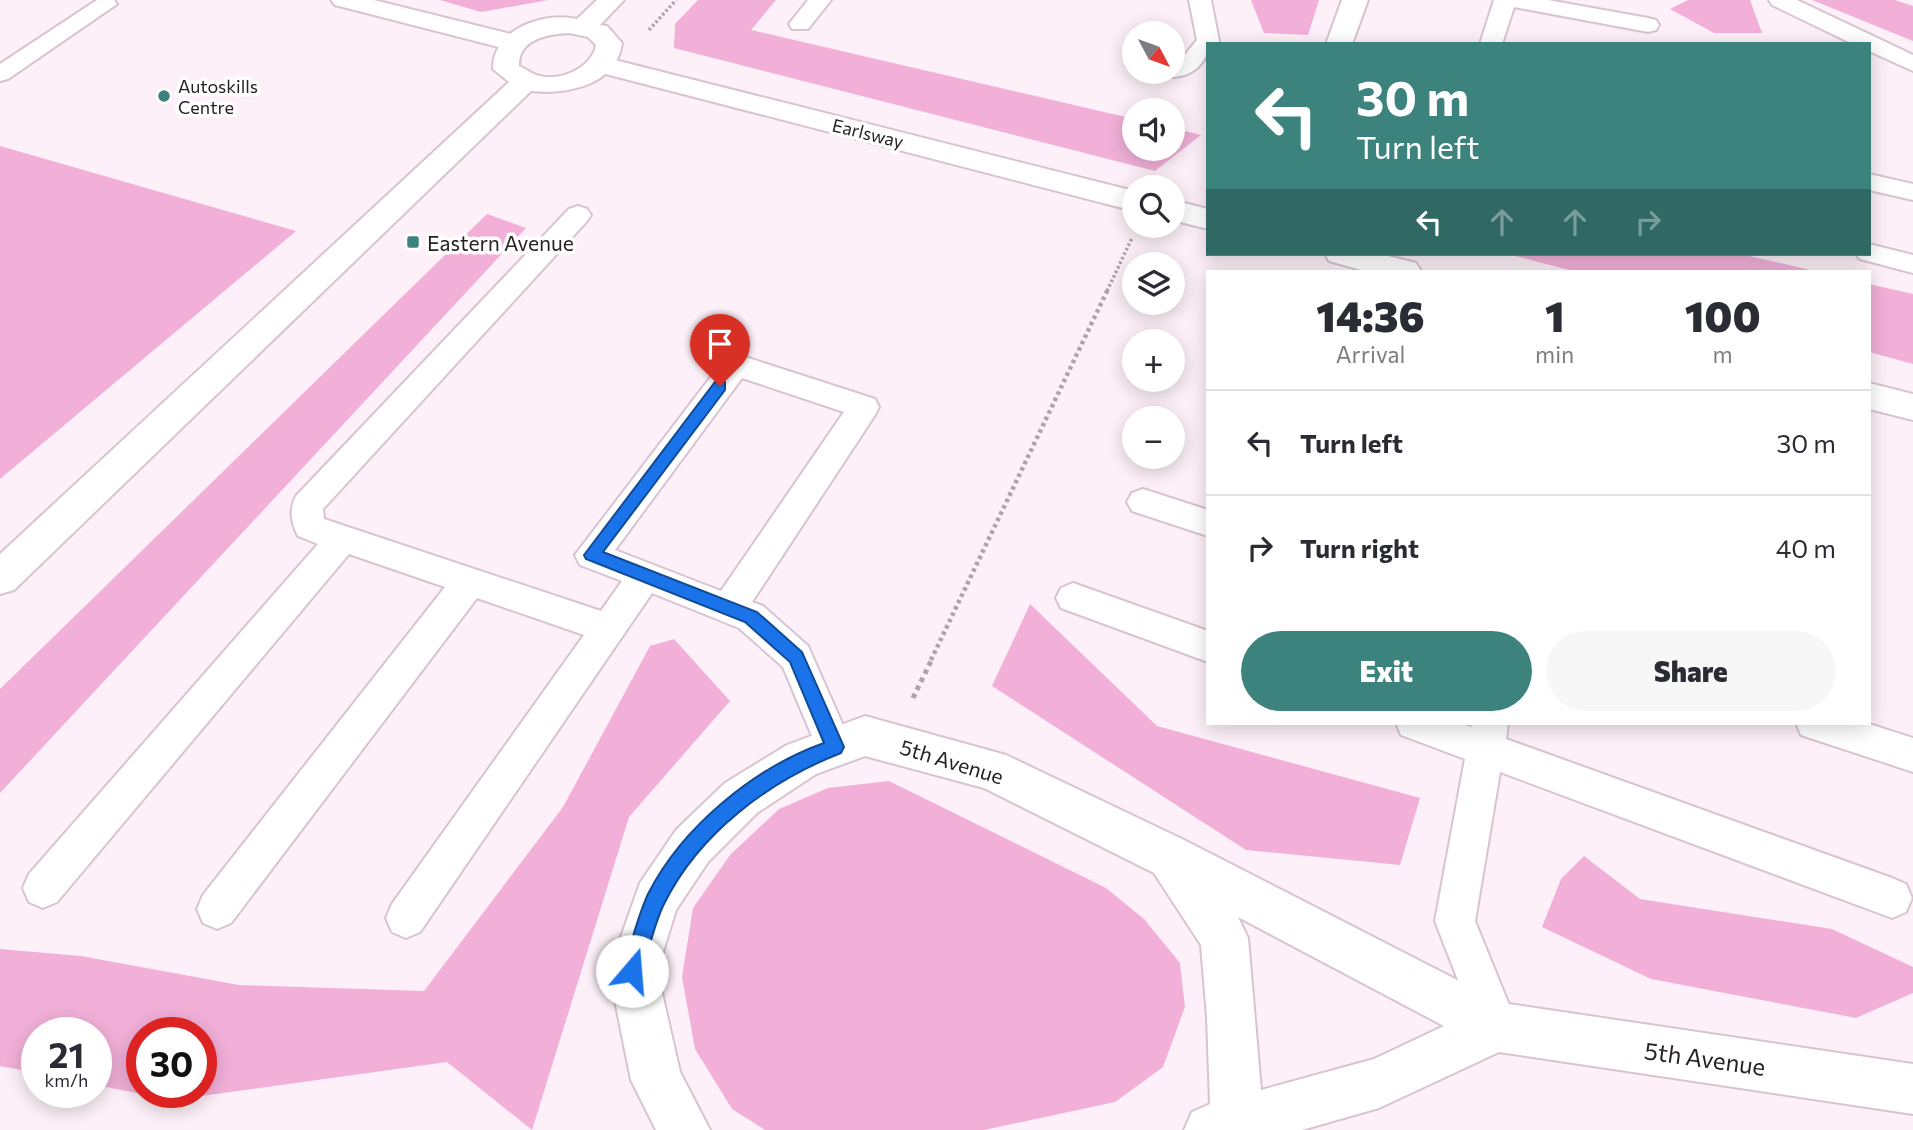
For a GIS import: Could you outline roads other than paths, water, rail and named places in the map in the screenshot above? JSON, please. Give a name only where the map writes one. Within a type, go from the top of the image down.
[{"type":"street","points":[[344,0],[514,43]]},
{"type":"street","points":[[584,26],[611,0]]},
{"type":"street","points":[[1340,42],[1354,0]]},
{"type":"street","points":[[584,26],[597,30],[606,37],[611,46],[610,56],[603,65],[575,80],[549,84],[525,82],[506,69],[507,51],[514,43],[538,29],[584,26]]},
{"type":"street","name":"Earlsway","points":[[603,65],[1122,198]]},
{"type":"street","points":[[0,578],[525,82]]},
{"type":"street","points":[[1185,213],[1206,218]]},
{"type":"street","points":[[1348,256],[1401,270]]},
{"type":"street","points":[[1871,396],[1913,407]]},
{"type":"street","name":"5th Avenue","points":[[684,1130],[656,1080],[632,971],[656,900],[692,846],[741,798],[802,760],[865,736],[991,769],[1168,856],[1497,1027],[1913,1089]]},
{"type":"street","points":[[1168,856],[1224,938],[1232,1017],[1223,1127],[1379,1083],[1497,1027]]},
{"type":"lane","points":[[800,24],[820,0]]},
{"type":"lane","points":[[1200,0],[1207,42]]},
{"type":"lane","points":[[1492,42],[1505,0]]},
{"type":"lane","points":[[1513,0],[1648,25]]},
{"type":"lane","points":[[1780,0],[1867,42]]},
{"type":"lane","points":[[0,74],[106,4]]},
{"type":"lane","points":[[1185,65],[1191,62],[1206,43]]},
{"type":"lane","points":[[1871,44],[1913,64]]},
{"type":"lane","points":[[1871,183],[1913,192]]},
{"type":"lane","points":[[578,215],[307,505],[309,527],[608,628]]},
{"type":"lane","points":[[1871,254],[1913,264]]},
{"type":"lane","points":[[728,609],[864,407],[736,365],[592,555],[728,609],[751,617],[796,657],[835,747]]},
{"type":"lane","points":[[1143,502],[1206,522]]},
{"type":"lane","points":[[43,888],[343,538]]},
{"type":"lane","points":[[406,918],[645,576]]},
{"type":"lane","points":[[217,908],[470,581]]},
{"type":"lane","points":[[1073,598],[1206,646]]},
{"type":"lane","points":[[1425,725],[1488,736],[1892,898]]},
{"type":"lane","points":[[1820,725],[1913,755]]},
{"type":"lane","points":[[1488,736],[1455,921],[1497,1027]]},
{"type":"place","name":"Autoskills Centre","points":[[164,96]]},
{"type":"place","name":"Eastern Avenue","points":[[413,242]]}]
